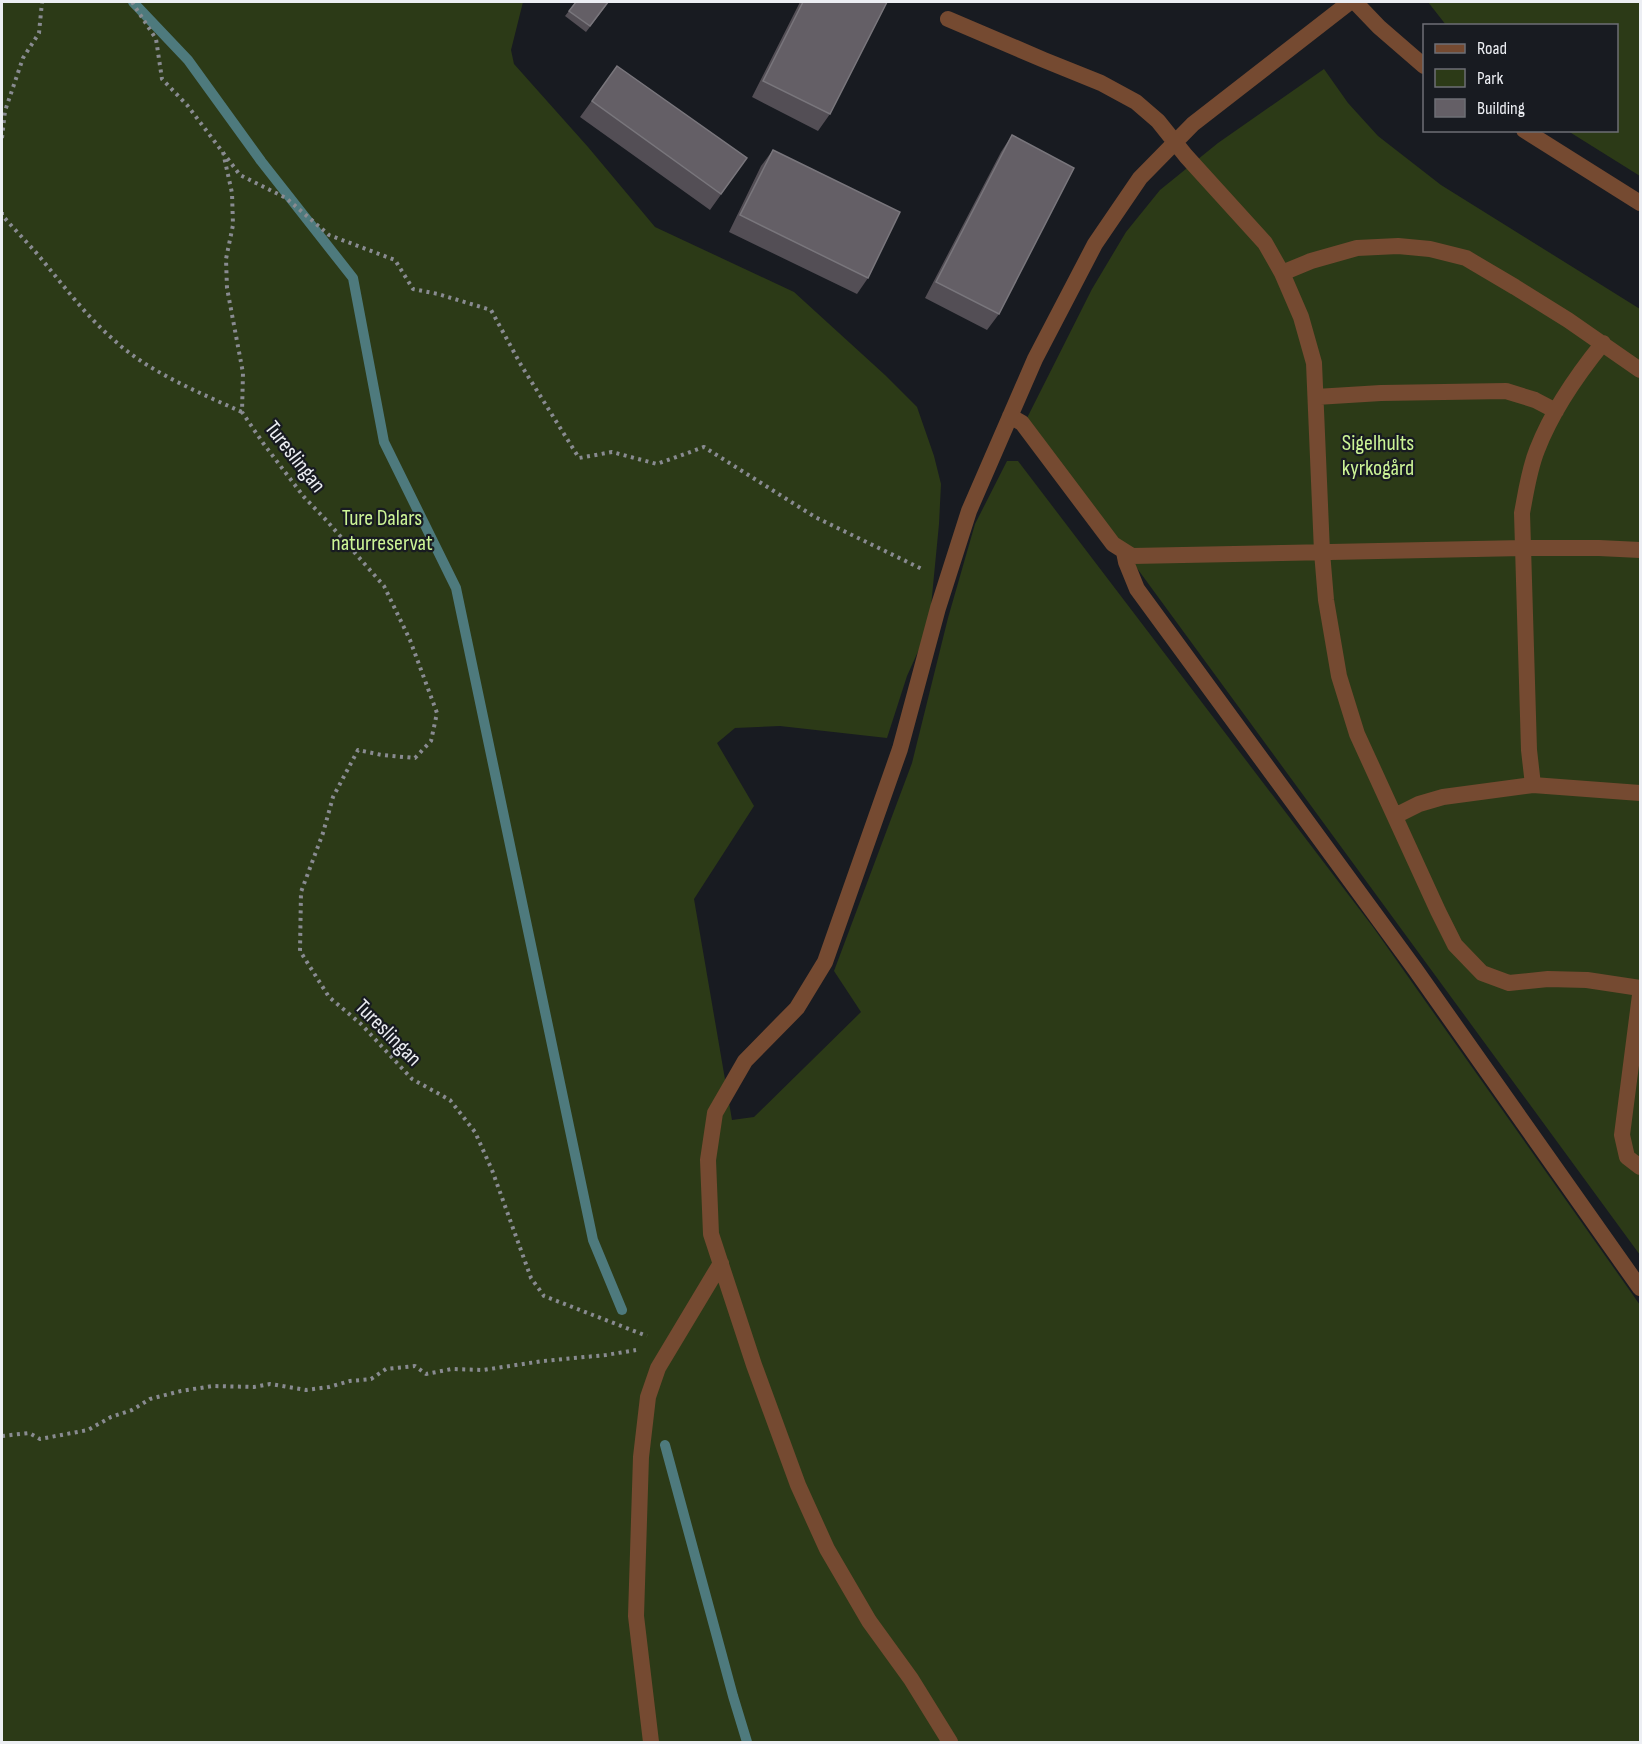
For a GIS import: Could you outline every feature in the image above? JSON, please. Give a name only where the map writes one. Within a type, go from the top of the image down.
[{"type":"street","points":[[950,1743],[911,1679],[869,1621],[827,1549],[798,1485],[754,1365],[711,1234],[708,1160],[715,1113],[745,1061],[797,1008],[825,962],[900,750],[947,580],[969,511],[1035,359],[1095,244],[1140,178],[1174,141],[1193,123],[1350,2]]},
{"type":"street","points":[[1354,2],[1379,27],[1423,64]]},
{"type":"street","points":[[948,19],[1101,83],[1136,102],[1158,121],[1265,243],[1282,273],[1301,317],[1314,363],[1322,552],[1326,600],[1340,676],[1357,734],[1455,945],[1482,973],[1509,983],[1548,979],[1587,980],[1641,988]]},
{"type":"street","points":[[1527,132],[1641,203]]},
{"type":"street","points":[[1282,273],[1311,261],[1357,248],[1398,246],[1430,249],[1466,258],[1515,286],[1641,370]]},
{"type":"street","points":[[1533,785],[1522,513],[1537,450],[1556,411],[1582,369],[1603,344]]},
{"type":"street","points":[[1316,397],[1381,393],[1506,391],[1535,400],[1556,411]]},
{"type":"street","points":[[1010,416],[1022,423],[1113,544],[1132,555],[1523,548],[1641,550]]},
{"type":"street","points":[[1124,552],[1137,589],[1415,969],[1641,1288]]},
{"type":"street","points":[[1395,816],[1419,804],[1443,797],[1533,785],[1641,793]]},
{"type":"street","points":[[1641,995],[1622,1135],[1627,1157],[1641,1167]]},
{"type":"street","points":[[651,1743],[636,1616],[641,1457],[648,1397],[658,1368],[721,1263]]},
{"type":"path","points":[[2,138],[5,111],[22,58],[39,33],[42,2]]},
{"type":"path","points":[[132,2],[156,39],[162,79],[187,105],[240,175],[286,198],[329,235],[395,260],[412,289],[438,294],[491,310],[521,365],[579,458],[612,452],[657,464],[704,447],[815,518],[947,580]]},
{"type":"path","name":"Tureslingan","points":[[223,152],[232,193],[233,225],[226,260],[227,288],[243,373],[242,412],[263,444],[304,497],[384,586],[410,640],[437,713],[431,741],[415,758],[358,750],[333,797],[301,892],[300,951],[329,997],[361,1024],[412,1079],[450,1100],[475,1132],[492,1170],[531,1278],[544,1296],[671,1345]]},
{"type":"path","points":[[2,212],[2,215],[74,300],[116,342],[142,361],[188,388],[242,412]]},
{"type":"path","points":[[2,1436],[29,1433],[40,1439],[88,1430],[150,1399],[213,1386],[254,1387],[270,1384],[306,1390],[371,1379],[386,1369],[415,1366],[426,1374],[452,1369],[483,1370],[671,1345]]},
{"type":"green space","name":"Ture Dalars naturreservat","points":[[2,2],[523,2],[511,50],[514,64],[655,227],[794,292],[917,407],[941,484],[939,524],[929,627],[907,676],[887,738],[780,726],[735,728],[717,743],[754,806],[694,899],[732,1120],[754,1117],[861,1012],[834,971],[912,763],[948,618],[975,524],[1007,461],[1018,461],[1373,927],[1640,1305],[1640,1742],[2,1742]]},
{"type":"green space","points":[[1428,2],[1640,2],[1640,176],[1570,132],[1618,132],[1618,24],[1445,24]]},
{"type":"green space","name":"Sigelhults kyrkogård","points":[[1324,69],[1348,103],[1378,136],[1441,185],[1640,309],[1640,1255],[1027,418],[1092,289],[1126,232],[1160,190],[1218,143]]},
{"type":"building","points":[[576,2],[608,2],[590,26],[569,11]]},
{"type":"building","points":[[803,2],[887,2],[830,114],[763,81]]},
{"type":"building","points":[[617,66],[747,158],[721,194],[592,101]]},
{"type":"building","points":[[1012,135],[1074,168],[999,314],[936,282]]},
{"type":"building","points":[[773,150],[900,212],[868,278],[740,215]]},
{"type":"waterway","points":[[133,2],[188,60],[261,161],[353,278],[384,442],[456,588],[593,1240],[622,1310]]},
{"type":"waterway","points":[[665,1445],[747,1742]]}]
